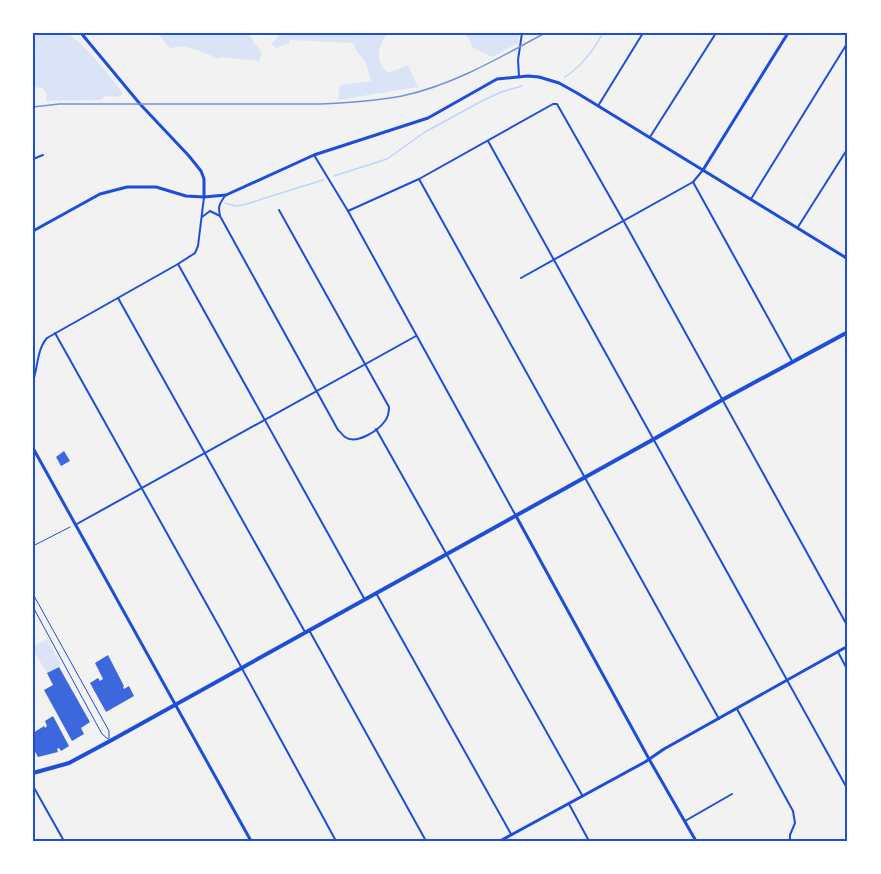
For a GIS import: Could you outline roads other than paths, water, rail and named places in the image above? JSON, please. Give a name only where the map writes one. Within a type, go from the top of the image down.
[{"type":"main road","points":[[81,33],[140,104],[201,171],[204,179],[204,197]]},
{"type":"main road","points":[[703,170],[788,33]]},
{"type":"main road","points":[[33,231],[100,194],[127,187],[156,188],[186,196],[226,195],[314,155],[428,118],[497,79],[519,76],[539,77],[559,83],[848,259]]},
{"type":"main road","points":[[33,773],[69,763],[110,741],[848,332]]},
{"type":"main road","points":[[33,448],[251,841]]},
{"type":"main road","points":[[516,516],[696,841]]},
{"type":"main road","points":[[500,841],[848,646]]},
{"type":"street","points":[[519,76],[518,56],[522,33]]},
{"type":"street","points":[[598,106],[643,33]]},
{"type":"street","points":[[650,137],[716,33]]},
{"type":"street","points":[[751,199],[848,42]]},
{"type":"street","points":[[348,212],[419,180],[553,104],[557,104],[848,627]]},
{"type":"street","points":[[488,141],[848,790]]},
{"type":"street","points":[[798,227],[848,148]]},
{"type":"street","points":[[33,159],[43,155]]},
{"type":"street","points":[[314,155],[348,212],[516,516]]},
{"type":"street","points":[[521,278],[693,182],[703,170]]},
{"type":"street","points":[[419,180],[718,719]]},
{"type":"street","points":[[693,182],[792,361]]},
{"type":"street","points":[[226,195],[219,204],[220,216],[338,429],[346,438],[361,439],[382,425],[387,419],[389,407],[279,210]]},
{"type":"street","points":[[33,381],[43,343],[47,338],[191,256],[197,249],[204,197]]},
{"type":"street","points":[[202,216],[210,211],[220,216]]},
{"type":"street","points":[[178,264],[365,600]]},
{"type":"street","points":[[118,298],[426,841]]},
{"type":"street","points":[[56,333],[336,841]]},
{"type":"street","points":[[75,525],[416,336]]},
{"type":"street","points":[[376,429],[582,796]]},
{"type":"street","points":[[376,593],[512,835]]},
{"type":"street","points":[[838,652],[848,671]]},
{"type":"street","points":[[737,709],[793,811],[795,823],[790,841]]},
{"type":"street","points":[[33,786],[64,841]]},
{"type":"street","points":[[685,821],[732,794]]},
{"type":"street","points":[[569,804],[589,841]]},
{"type":"lane","points":[[33,546],[70,527]]},
{"type":"lane","points":[[33,594],[109,731],[110,741]]},
{"type":"lane","points":[[33,607],[102,734],[110,741]]},
{"type":"waterway","points":[[565,77],[587,58],[603,33]]},
{"type":"waterway","points":[[334,176],[387,159],[425,132],[480,102],[501,92],[522,86]]},
{"type":"waterway","points":[[225,203],[243,205],[323,180]]},
{"type":"railway","points":[[33,107],[59,104],[320,104],[382,99],[421,91],[458,78],[545,33]]}]
